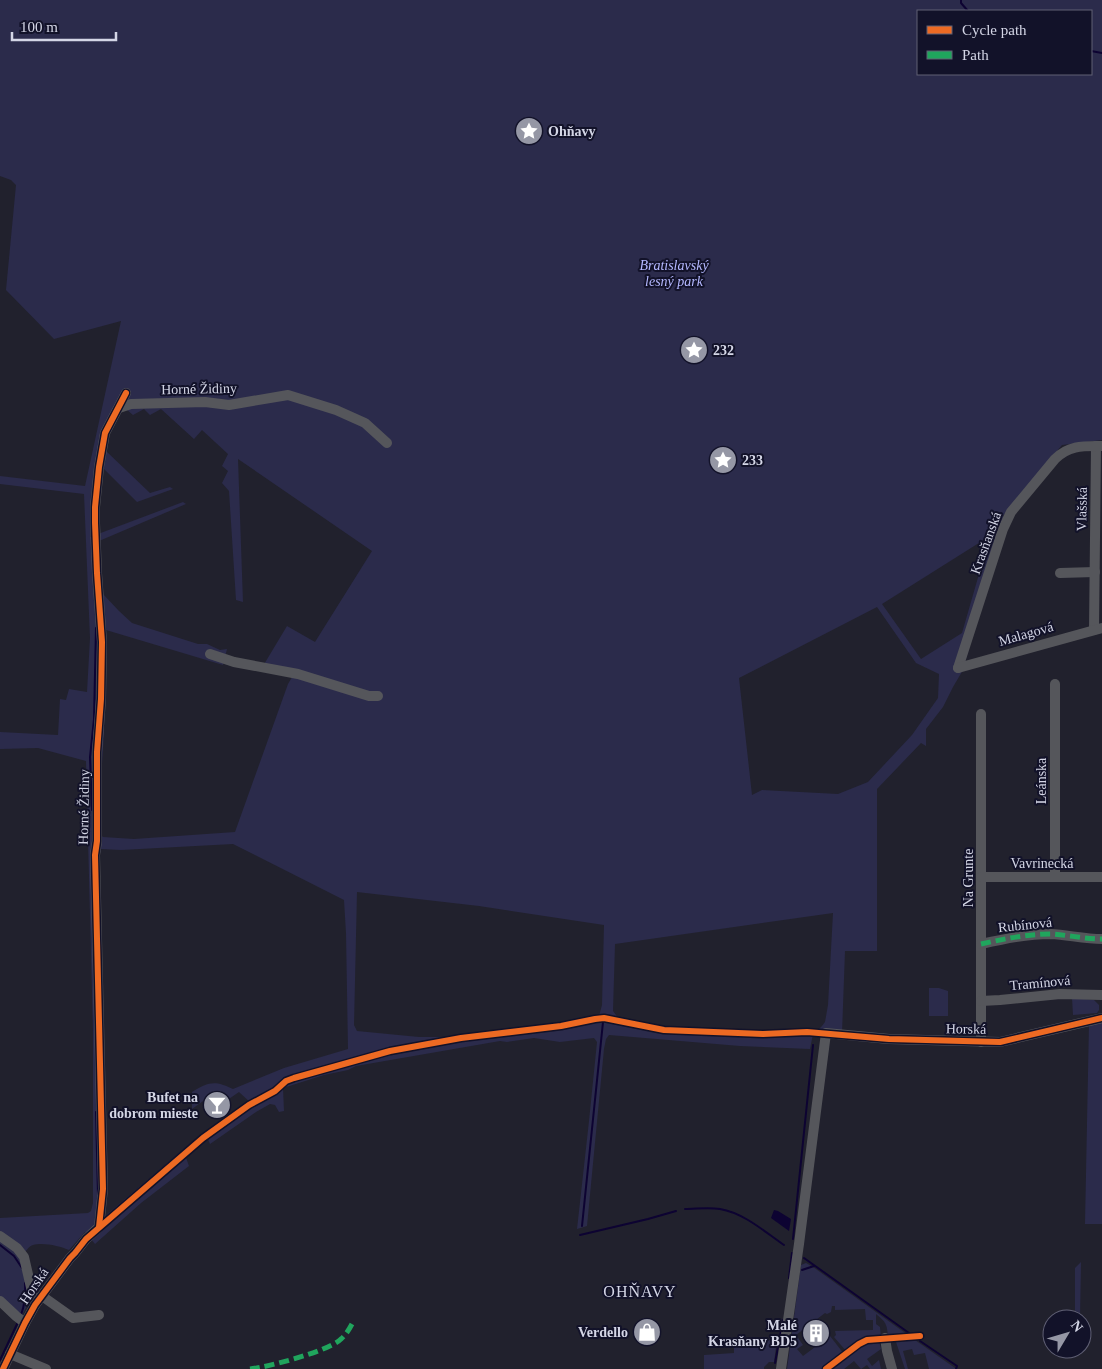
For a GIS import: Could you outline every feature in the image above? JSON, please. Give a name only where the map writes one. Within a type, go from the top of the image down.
[{"type":"street","name":"Horné Židiny","points":[[99,1227],[103,1188],[95,855],[97,840],[97,752],[101,699],[102,630],[94,523],[96,491],[105,433],[126,393]]},
{"type":"street","name":"Horné Židiny","points":[[119,408],[132,404],[205,402],[229,405],[288,396],[336,410],[365,423],[387,444]]},
{"type":"street","name":"Vlašská","points":[[1098,629],[1095,572],[1099,446]]},
{"type":"street","name":"Krasňanská","points":[[958,668],[1003,529],[1009,516],[1060,454],[1073,448],[1099,446]]},
{"type":"street","points":[[1060,573],[1095,572]]},
{"type":"street","name":"Malagová","points":[[958,668],[1098,629]]},
{"type":"street","points":[[210,654],[234,662],[298,674],[369,696],[378,696]]},
{"type":"street","name":"Leánska","points":[[1055,684],[1055,877]]},
{"type":"street","name":"Na Grunte","points":[[981,714],[981,1042]]},
{"type":"street","name":"Vavrinecká","points":[[981,877],[1102,877]]},
{"type":"street","name":"Rubínová","points":[[981,944],[1038,934],[1102,939]]},
{"type":"street","name":"Tramínová","points":[[981,1000],[1060,994],[1101,998]]},
{"type":"street","name":"Horská","points":[[781,1369],[826,1033],[884,1039],[1006,1041],[1102,1018]]},
{"type":"street","name":"Horská","points":[[3,1369],[35,1305],[70,1258],[99,1227]]},
{"type":"street","points":[[0,1236],[17,1248],[24,1257],[35,1305]]},
{"type":"street","points":[[42,1296],[73,1318],[99,1315]]},
{"type":"street","points":[[0,1301],[25,1323]]},
{"type":"street","points":[[885,1338],[892,1369]]},
{"type":"street","points":[[10,1354],[46,1369]]},
{"type":"green space","name":"Bratislavský lesný park","points":[[0,0],[1102,0],[1102,440],[1062,445],[1003,516],[963,670],[943,707],[926,729],[926,746],[921,743],[877,789],[877,951],[845,951],[842,1033],[818,1030],[813,1034],[810,1049],[740,1046],[609,1035],[604,1049],[587,1226],[577,1229],[597,1042],[594,1038],[560,1042],[534,1038],[507,1042],[500,1041],[356,1066],[348,1070],[324,1075],[283,1088],[284,1111],[279,1112],[275,1105],[270,1104],[210,1144],[207,1137],[252,1104],[239,1092],[223,1103],[214,1093],[192,1109],[192,1092],[212,1083],[221,1084],[233,1089],[284,1068],[348,1049],[344,900],[233,844],[121,850],[101,849],[99,858],[105,1216],[193,1141],[193,1144],[184,1152],[189,1166],[141,1203],[95,1244],[85,1232],[69,1250],[51,1245],[37,1244],[30,1246],[24,1253],[0,1232],[0,1218],[88,1213],[91,1211],[93,1203],[93,1031],[86,761],[38,748],[0,749],[0,732],[58,735],[60,699],[66,700],[69,689],[87,692],[90,638],[84,494],[0,484],[0,476],[85,486],[121,321],[54,339],[6,290],[16,185],[11,180],[0,176]],"holes":[[[126,409],[133,415],[144,409],[150,415],[161,409],[194,439],[202,430],[228,454],[222,466],[228,471],[222,483],[229,491],[236,600],[243,602],[238,459],[372,551],[315,642],[287,626],[263,666],[295,672],[288,684],[235,832],[134,839],[103,837],[101,835],[100,796],[104,732],[106,630],[223,665],[227,649],[220,650],[207,644],[198,644],[132,623],[103,594],[99,541],[186,504],[183,502],[90,537],[91,493],[97,464],[137,502],[173,489],[170,487],[150,493],[106,451],[108,435],[122,410]],[[990,536],[962,633],[921,659],[882,604]],[[877,607],[916,663],[939,674],[938,698],[912,735],[868,782],[838,794],[762,790],[752,795],[739,678]],[[357,892],[479,906],[604,925],[602,1005],[599,1016],[561,1024],[456,1037],[419,1037],[357,1031],[354,1025]],[[833,913],[828,1005],[825,1022],[818,1030],[760,1032],[736,1029],[661,1028],[619,1019],[613,1011],[615,944]]]},
{"type":"green space","points":[[929,988],[939,988],[948,991],[948,1016],[929,1016]]},
{"type":"green space","points":[[1072,998],[1094,1000],[1099,1005],[1099,1010],[1097,1013],[1073,1015]]},
{"type":"green space","points":[[1102,1020],[1102,1224],[1085,1224],[1089,1023]]},
{"type":"green space","points":[[0,1240],[20,1255],[30,1293],[28,1304],[21,1317],[0,1298]]},
{"type":"green space","points":[[1081,1262],[1080,1309],[1075,1309],[1075,1268]]},
{"type":"green space","points":[[806,1263],[908,1335],[888,1336],[885,1324],[876,1314],[876,1324],[880,1327],[881,1338],[865,1340],[847,1352],[834,1337],[836,1335],[835,1331],[873,1330],[873,1320],[866,1320],[865,1309],[835,1310],[835,1306],[832,1306],[831,1312],[825,1313],[796,1335],[803,1345],[797,1349],[803,1356],[830,1336],[844,1354],[823,1369],[787,1369],[801,1265]]},
{"type":"green space","points":[[777,1340],[774,1362],[769,1362],[764,1369],[704,1369],[704,1355],[734,1353],[734,1341]]},
{"type":"green space","points":[[915,1340],[955,1369],[929,1369],[925,1353],[914,1355],[912,1349],[903,1351],[908,1369],[905,1369],[896,1342]]},
{"type":"green space","points":[[879,1341],[881,1349],[867,1359],[872,1366],[879,1360],[881,1369],[870,1369],[867,1365],[861,1369],[854,1361],[844,1369],[832,1369],[863,1345]]},
{"type":"shaded area","points":[[774,1210],[791,1219],[789,1231],[771,1218]]},
{"type":"waterway","points":[[961,0],[961,3],[967,10]]},
{"type":"waterway","points":[[1092,51],[1102,53]]},
{"type":"waterway","points":[[92,810],[90,757],[94,719],[96,628]]},
{"type":"waterway","points":[[582,1226],[603,1022]]},
{"type":"waterway","points":[[793,1239],[813,1045]]},
{"type":"waterway","points":[[96,1112],[98,1194]]},
{"type":"waterway","points":[[685,1209],[711,1208],[729,1211],[754,1224],[784,1245]]},
{"type":"waterway","points":[[580,1235],[676,1211]]},
{"type":"waterway","points":[[0,1245],[14,1256],[22,1268]]},
{"type":"waterway","points":[[789,1278],[792,1253]]},
{"type":"waterway","points":[[804,1258],[909,1333]]},
{"type":"waterway","points":[[802,1270],[814,1266]]},
{"type":"waterway","points":[[21,1315],[25,1299],[25,1283]]},
{"type":"waterway","points":[[775,1363],[783,1320]]},
{"type":"waterway","points":[[0,1360],[18,1322]]},
{"type":"waterway","points":[[920,1341],[957,1366],[956,1369]]},
{"type":"marked path","points":[[981,944],[1042,934],[1102,939]]},
{"type":"marked path","points":[[250,1369],[284,1362],[334,1344],[349,1330],[354,1320]]},
{"type":"cycle path","points":[[99,1227],[103,1189],[95,855],[97,841],[97,752],[101,699],[102,642],[95,507],[105,433],[126,393]]},
{"type":"cycle path","points":[[3,1369],[35,1305],[86,1239],[203,1138],[249,1105],[275,1091],[286,1081],[294,1078],[390,1051],[461,1038],[561,1026],[604,1018],[664,1030],[763,1034],[807,1032],[889,1039],[1000,1042],[1102,1018]]},
{"type":"cycle path","points":[[826,1369],[867,1340],[920,1336]]},
{"type":"place","name":"Ohňavy","points":[[529,131]]},
{"type":"place","name":"232","points":[[694,350]]},
{"type":"place","name":"233","points":[[723,460]]},
{"type":"place","name":"Bufet na dobrom mieste","points":[[217,1105]]},
{"type":"place","name":"Verdello","points":[[647,1332]]},
{"type":"place","name":"Malé Krasňany BD5","points":[[816,1333]]},
{"type":"district","name":"OHŇAVY","points":[[640,1291]]}]
